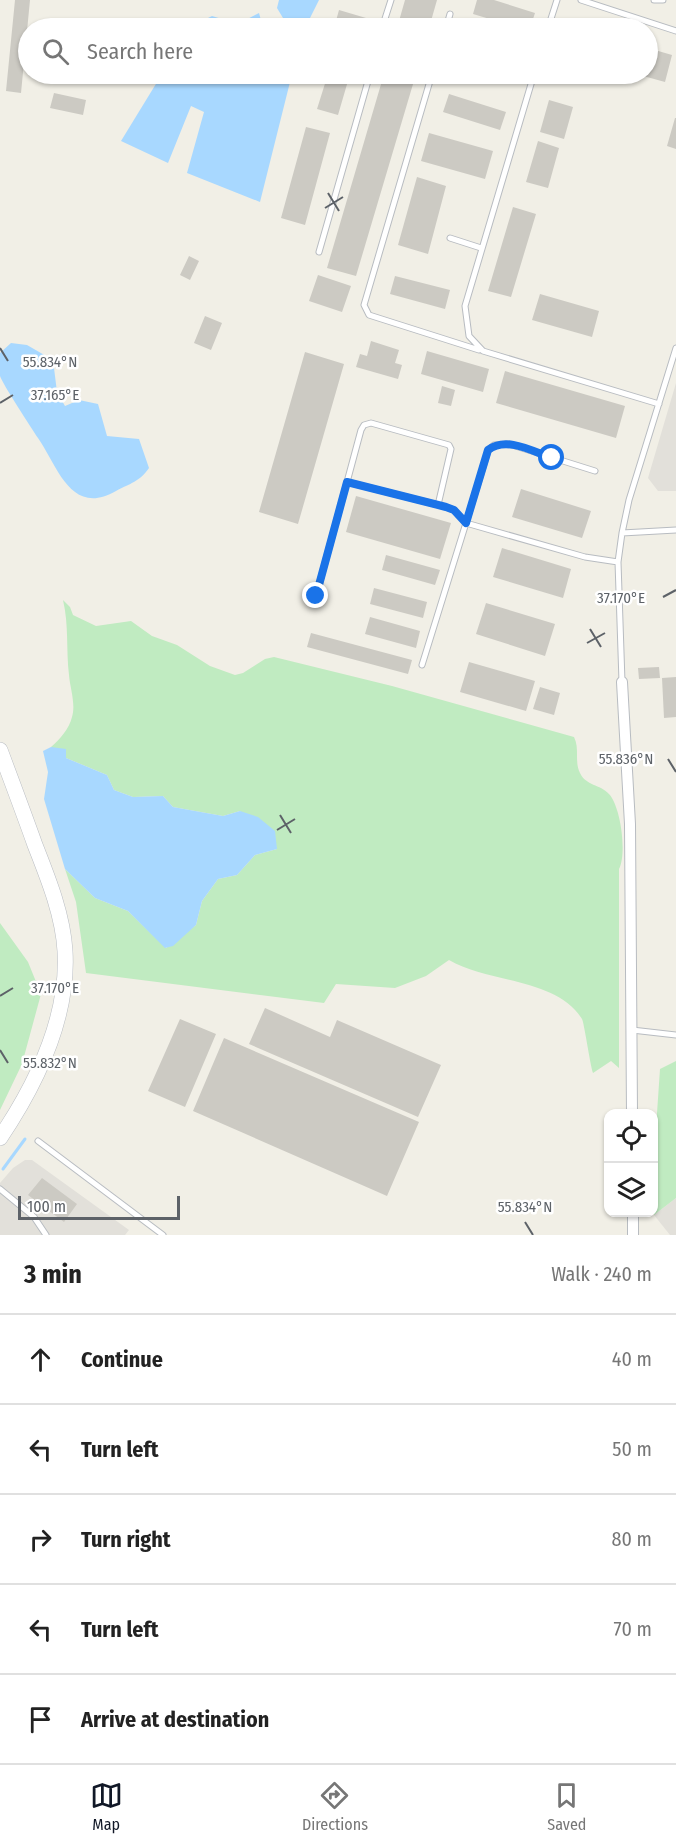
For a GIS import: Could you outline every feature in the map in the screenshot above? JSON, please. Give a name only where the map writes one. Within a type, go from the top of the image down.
[{"type":"street","points":[[622,682],[630,824],[632,1109]]},
{"type":"street","points":[[0,750],[49,882],[65,950],[65,984],[50,1042],[33,1084],[0,1138]]},
{"type":"street","points":[[633,1217],[633,1235]]},
{"type":"lane","points":[[385,18],[390,0]]},
{"type":"lane","points":[[551,18],[556,0]]},
{"type":"lane","points":[[581,0],[636,18]]},
{"type":"lane","points":[[654,0],[663,0]]},
{"type":"lane","points":[[449,18],[450,14]]},
{"type":"lane","points":[[658,25],[676,31]]},
{"type":"lane","points":[[319,252],[367,84]]},
{"type":"lane","points":[[429,84],[364,305],[369,315],[659,404]]},
{"type":"lane","points":[[483,351],[469,336],[464,317],[481,248],[531,84]]},
{"type":"lane","points":[[450,238],[481,248]]},
{"type":"lane","points":[[622,682],[618,562],[621,533],[676,348]]},
{"type":"lane","points":[[316,596],[360,430],[364,425],[371,423],[449,445],[451,449],[438,505]]},
{"type":"lane","points":[[422,665],[488,450],[494,445],[509,444],[595,471]]},
{"type":"lane","points":[[347,482],[454,510],[466,523],[585,557],[618,562]]},
{"type":"lane","points":[[621,533],[676,530]]},
{"type":"lane","points":[[632,1030],[676,1035]]},
{"type":"lane","points":[[38,1141],[163,1235]]},
{"type":"lane","points":[[0,1189],[34,1217],[45,1235]]},
{"type":"shaded area","points":[[676,383],[676,491],[658,491],[648,478]]},
{"type":"shaded area","points":[[25,1160],[32,1160],[129,1230],[125,1235],[0,1235],[0,1183],[13,1168]]},
{"type":"shaded area","points":[[676,1198],[676,1235],[670,1235],[656,1217],[658,1217],[658,1212]]},
{"type":"green space","points":[[63,600],[70,607],[73,615],[96,626],[131,621],[152,636],[177,645],[210,666],[235,675],[243,673],[265,659],[274,657],[392,686],[574,737],[580,773],[589,783],[602,788],[609,794],[617,809],[622,831],[623,842],[619,869],[619,1068],[611,1061],[593,1073],[582,1019],[571,1006],[556,996],[539,988],[483,973],[449,960],[426,976],[395,988],[336,984],[324,1003],[86,973],[76,902],[65,869],[95,898],[128,911],[166,948],[196,925],[202,901],[218,879],[237,875],[255,855],[277,849],[240,811],[223,816],[173,807],[163,796],[133,797],[114,790],[107,775],[66,758],[51,747],[66,730],[73,712]]},
{"type":"green space","points":[[0,923],[28,962],[41,994],[22,1064],[0,1110]]},
{"type":"green space","points":[[676,1061],[676,1198],[658,1212],[657,1109],[660,1069]]},
{"type":"water","points":[[279,0],[319,0],[310,18],[283,18],[277,8]]},
{"type":"water","points":[[259,13],[260,18],[249,18]]},
{"type":"water","points":[[156,84],[290,84],[260,202],[187,173],[204,112],[191,106],[168,163],[121,141]]},
{"type":"water","points":[[11,343],[27,345],[53,360],[57,392],[65,406],[79,400],[98,404],[107,436],[139,439],[149,468],[142,476],[101,497],[88,498],[77,493],[68,485],[0,376],[0,353]]},
{"type":"water","points":[[51,747],[66,749],[66,758],[107,775],[114,790],[133,797],[163,796],[173,807],[223,816],[240,811],[258,817],[275,831],[277,849],[255,855],[237,875],[218,879],[202,901],[196,925],[173,946],[165,948],[128,911],[95,898],[65,869],[44,799],[48,772],[43,751]]},
{"type":"building","points":[[15,0],[30,0],[28,18],[18,18],[18,84],[22,84],[21,93],[6,91]]},
{"type":"building","points":[[405,0],[437,0],[432,18],[400,18]]},
{"type":"building","points":[[477,0],[494,0],[535,13],[533,18],[486,18],[473,14]]},
{"type":"building","points":[[339,10],[366,18],[337,18]]},
{"type":"building","points":[[658,51],[672,55],[665,82],[658,80]]},
{"type":"building","points":[[325,84],[347,84],[338,115],[317,109]]},
{"type":"building","points":[[381,84],[413,84],[356,276],[327,268]]},
{"type":"building","points":[[54,93],[86,100],[83,115],[50,108]]},
{"type":"building","points":[[449,94],[506,112],[500,130],[443,112]]},
{"type":"building","points":[[549,100],[573,107],[564,139],[540,132]]},
{"type":"building","points":[[676,118],[676,149],[667,146]]},
{"type":"building","points":[[306,127],[330,133],[305,225],[281,218]]},
{"type":"building","points":[[429,133],[493,151],[485,179],[421,161]]},
{"type":"building","points":[[538,141],[559,148],[548,188],[526,182]]},
{"type":"building","points":[[417,177],[446,186],[428,254],[398,245]]},
{"type":"building","points":[[513,207],[536,214],[511,297],[488,291]]},
{"type":"building","points":[[189,256],[199,261],[190,280],[180,275]]},
{"type":"building","points":[[318,275],[351,286],[342,312],[309,301]]},
{"type":"building","points":[[395,276],[450,290],[445,309],[390,294]]},
{"type":"building","points":[[540,294],[599,311],[592,337],[532,320]]},
{"type":"building","points":[[205,316],[222,323],[211,350],[194,343]]},
{"type":"building","points":[[371,341],[399,350],[395,363],[402,365],[398,379],[356,367],[360,354],[367,356]]},
{"type":"building","points":[[427,351],[489,369],[483,392],[421,374]]},
{"type":"building","points":[[305,352],[344,364],[298,524],[259,512]]},
{"type":"building","points":[[505,371],[625,406],[616,438],[496,403]]},
{"type":"building","points":[[442,386],[455,390],[451,406],[438,403]]},
{"type":"building","points":[[521,489],[591,511],[582,538],[512,517]]},
{"type":"building","points":[[356,496],[451,523],[440,559],[346,532]]},
{"type":"building","points":[[502,548],[571,569],[563,598],[493,577]]},
{"type":"building","points":[[386,555],[440,570],[435,585],[382,570]]},
{"type":"building","points":[[374,588],[427,602],[423,618],[370,604]]},
{"type":"building","points":[[486,603],[555,624],[545,656],[476,634]]},
{"type":"building","points":[[370,617],[420,631],[416,648],[365,634]]},
{"type":"building","points":[[311,633],[412,660],[408,674],[307,647]]},
{"type":"building","points":[[469,662],[535,681],[526,711],[460,692]]},
{"type":"building","points":[[659,667],[660,678],[639,679],[638,668]]},
{"type":"building","points":[[676,677],[676,717],[664,718],[662,678]]},
{"type":"building","points":[[540,687],[560,693],[554,715],[533,709]]},
{"type":"building","points":[[265,1008],[330,1037],[337,1020],[441,1065],[418,1117],[249,1044]]},
{"type":"building","points":[[180,1019],[216,1034],[185,1107],[148,1091]]},
{"type":"building","points":[[224,1038],[419,1122],[387,1196],[193,1111]]},
{"type":"building","points":[[42,1178],[77,1204],[64,1222],[28,1195]]},
{"type":"waterway","points":[[3,1169],[25,1139]]},
{"type":"route","points":[[316,596],[347,482],[446,507],[459,514],[466,523],[488,450],[494,445],[509,444],[552,458]]}]
